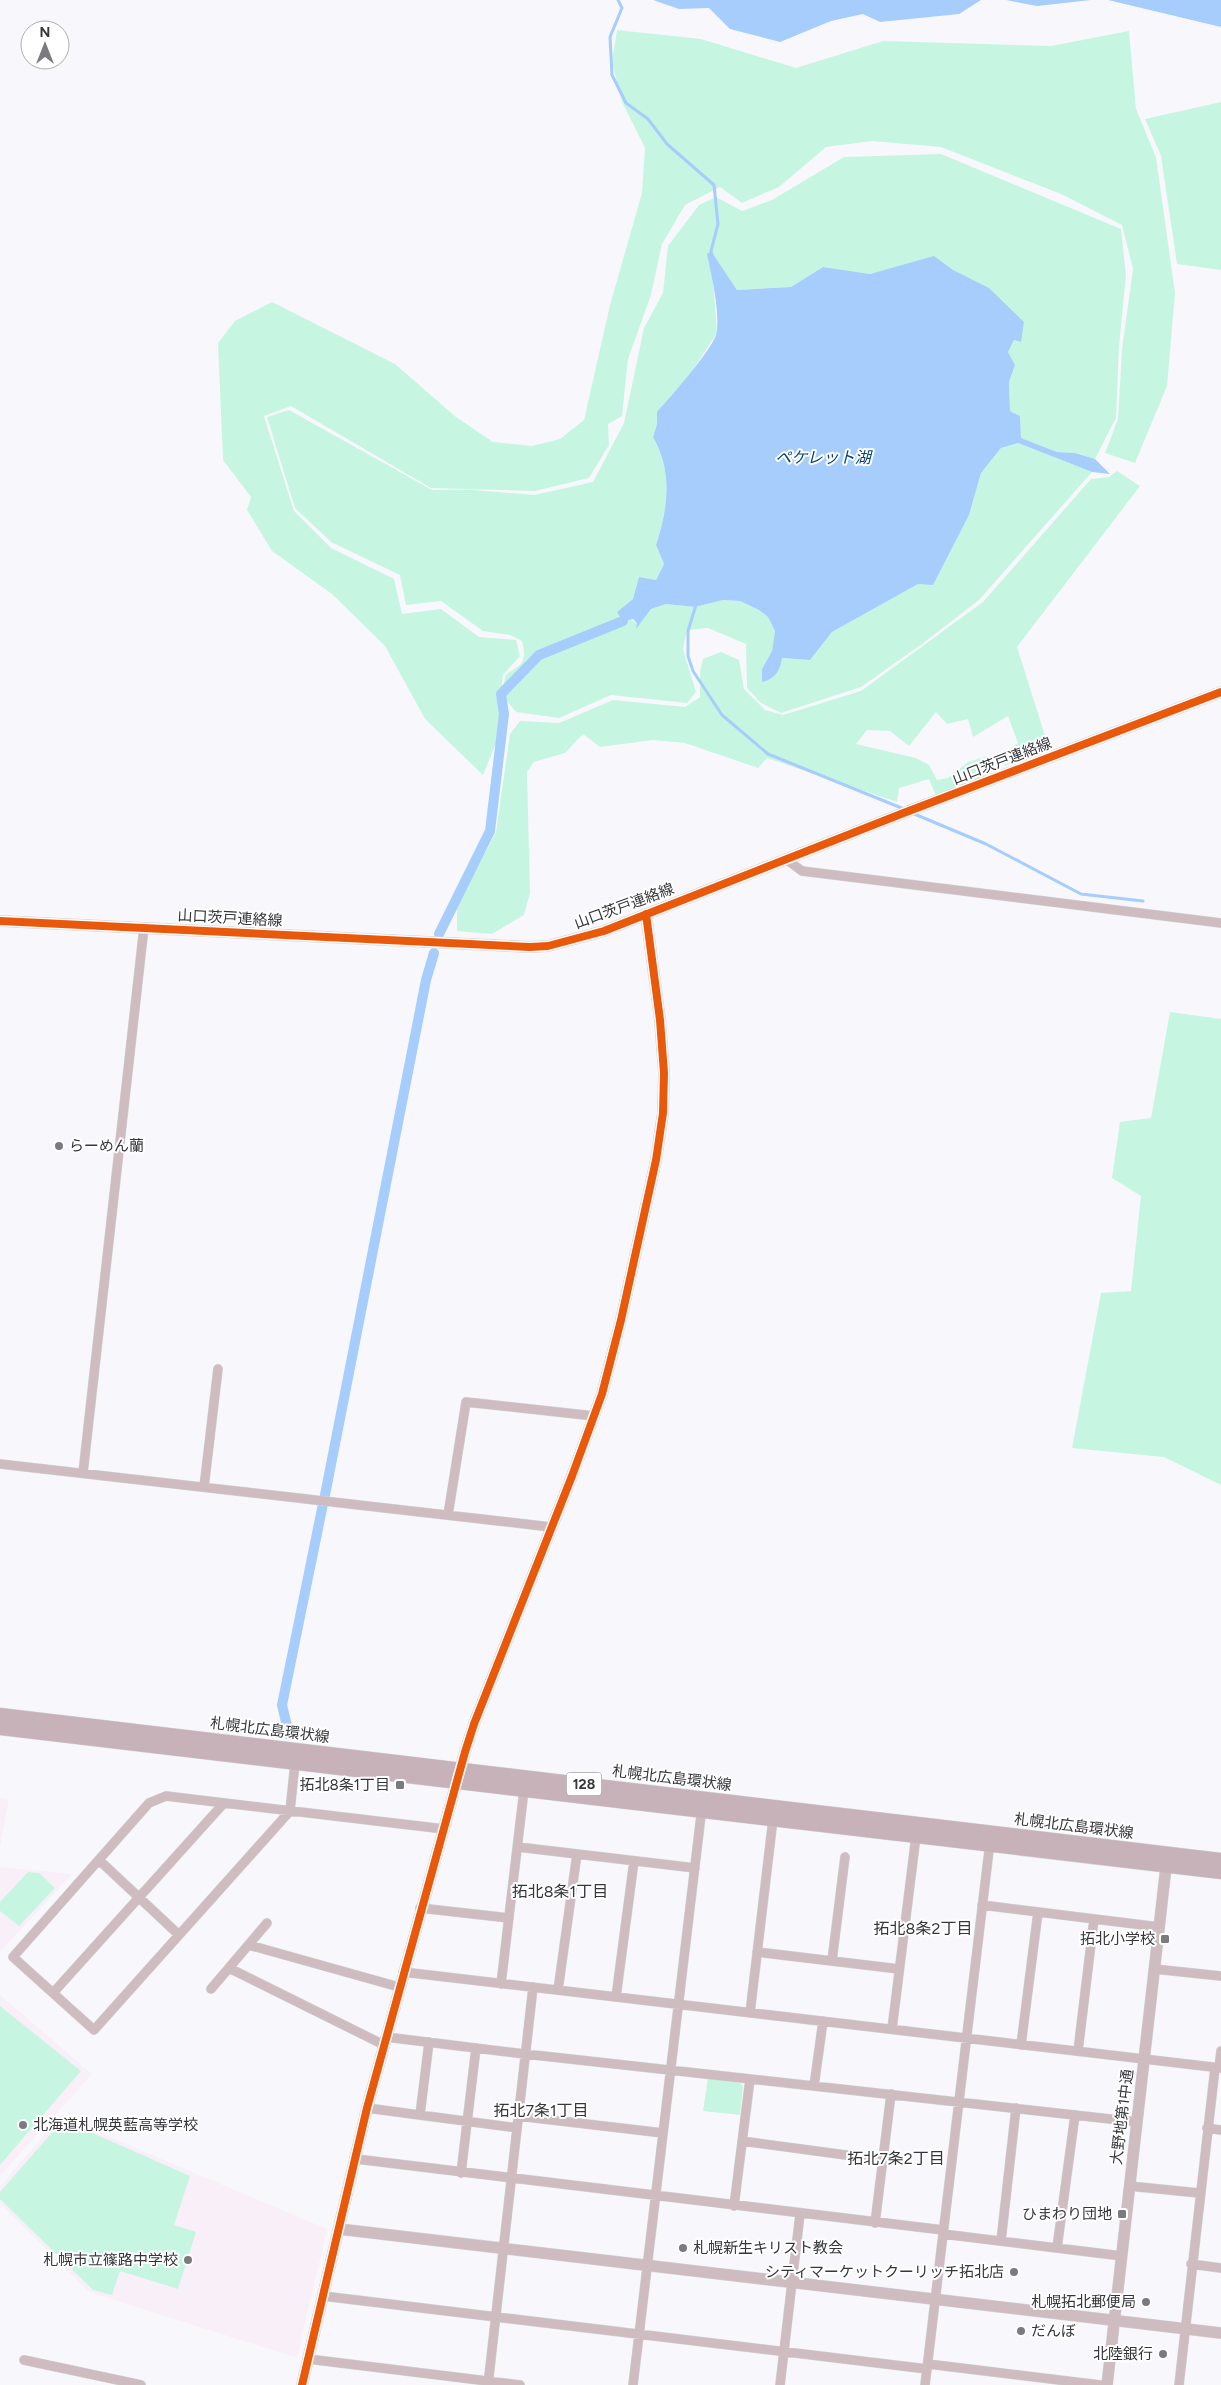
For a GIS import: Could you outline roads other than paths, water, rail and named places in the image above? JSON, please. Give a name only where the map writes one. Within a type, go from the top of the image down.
[{"type":"main road","name":"札幌北広島環状線","points":[[0,1715],[458,1776],[1167,1859],[1221,1860]]},
{"type":"main road","name":"札幌北広島環状線","points":[[0,1728],[295,1763],[458,1776],[524,1790],[702,1804],[773,1819],[916,1836],[990,1838]]},
{"type":"main road","name":"札幌北広島環状線","points":[[1167,1859],[1221,1872]]},
{"type":"street","name":"山口茨戸連絡線","points":[[0,921],[530,947],[548,946],[604,931],[901,814],[1221,692]]},
{"type":"street","points":[[786,859],[802,871],[1221,923]]},
{"type":"street","points":[[302,2385],[385,2041],[420,1908],[458,1776],[474,1724],[594,1416],[621,1320],[656,1160],[662,1113],[664,1073],[660,1020],[646,914]]},
{"type":"street","points":[[82,1473],[144,927]]},
{"type":"street","points":[[204,1487],[218,1369]]},
{"type":"street","points":[[448,1515],[466,1402],[594,1416]]},
{"type":"street","points":[[0,1464],[551,1527]]},
{"type":"street","points":[[295,1763],[290,1811],[94,2030],[13,1957],[149,1803],[166,1796],[290,1811],[444,1829]]},
{"type":"street","points":[[501,1984],[524,1790]]},
{"type":"street","points":[[53,1993],[224,1803]]},
{"type":"street","points":[[633,2385],[702,1804]]},
{"type":"street","points":[[750,2013],[773,1819]]},
{"type":"street","points":[[892,2029],[916,1836]]},
{"type":"street","points":[[925,2385],[990,1838]]},
{"type":"street","points":[[518,1847],[694,1868]]},
{"type":"street","points":[[558,1990],[577,1854]]},
{"type":"street","points":[[832,1961],[845,1857]]},
{"type":"street","name":"大野地第1中通","points":[[1107,2385],[1167,1859]]},
{"type":"street","points":[[99,1860],[179,1935]]},
{"type":"street","points":[[616,1997],[634,1861]]},
{"type":"street","points":[[982,1905],[1159,1927]]},
{"type":"street","points":[[420,1908],[509,1918]]},
{"type":"street","points":[[1021,2045],[1038,1912]]},
{"type":"street","points":[[1078,2052],[1094,1919]]},
{"type":"street","points":[[211,1989],[267,1923]]},
{"type":"street","points":[[249,1945],[399,1988]]},
{"type":"street","points":[[757,1952],[899,1969]]},
{"type":"street","points":[[229,1968],[385,2041],[429,2042],[1137,2122]]},
{"type":"street","points":[[1154,1969],[1221,1976]]},
{"type":"street","points":[[403,1972],[1218,2068]]},
{"type":"street","points":[[488,2383],[533,1987]]},
{"type":"street","points":[[814,2086],[822,2021]]},
{"type":"street","points":[[420,2115],[429,2042]]},
{"type":"street","points":[[461,2173],[476,2048]]},
{"type":"street","points":[[1179,2385],[1207,2128],[1221,2051]]},
{"type":"street","points":[[734,2206],[750,2079]]},
{"type":"street","points":[[875,2223],[891,2094]]},
{"type":"street","points":[[368,2108],[517,2128]]},
{"type":"street","points":[[1001,2241],[1016,2108]]},
{"type":"street","points":[[1057,2248],[1075,2115]]},
{"type":"street","points":[[518,2116],[663,2133]]},
{"type":"street","points":[[1207,2128],[1221,2130]]},
{"type":"street","points":[[742,2141],[883,2160]]},
{"type":"street","points":[[356,2160],[656,2195],[1122,2256]]},
{"type":"street","points":[[1130,2186],[1200,2193]]},
{"type":"street","points":[[780,2385],[800,2214]]},
{"type":"street","points":[[338,2230],[1221,2333]]},
{"type":"street","points":[[1191,2264],[1221,2268]]},
{"type":"street","points":[[323,2296],[784,2352],[1100,2385]]},
{"type":"street","points":[[308,2359],[488,2383],[520,2385]]},
{"type":"street","points":[[24,2360],[141,2385]]},
{"type":"street","points":[[432,2385],[434,2375]]},
{"type":"water","points":[[653,0],[981,0],[959,14],[880,22],[863,14],[831,21],[780,42],[730,29],[709,8],[679,9]]},
{"type":"water","points":[[1006,0],[1091,0],[1037,6]]},
{"type":"water","points":[[1108,0],[1221,0],[1221,27]]},
{"type":"water","name":"ペケレット湖","points":[[711,251],[737,290],[791,287],[823,267],[870,274],[934,256],[953,270],[989,288],[1024,322],[1021,342],[1014,340],[1008,352],[1015,365],[1009,382],[1010,411],[1020,416],[1021,438],[1057,452],[1075,453],[1095,459],[1110,474],[1092,472],[1018,443],[1001,448],[981,473],[969,515],[933,585],[918,584],[832,632],[810,660],[782,658],[776,674],[767,681],[762,682],[762,669],[772,651],[775,631],[768,617],[759,610],[740,601],[723,600],[695,607],[666,604],[651,609],[636,629],[637,623],[633,619],[623,621],[617,612],[633,599],[639,577],[656,580],[664,564],[656,545],[666,504],[666,477],[664,463],[653,437],[657,424],[657,412],[701,360],[715,338],[717,331],[716,302],[707,254]]},
{"type":"waterway","points":[[618,0],[622,8],[610,37],[612,75],[626,103],[648,119],[667,144],[714,185],[718,224],[711,251],[712,255]]},
{"type":"waterway","points":[[696,605],[688,631],[688,656],[693,671],[722,715],[768,754],[904,809]]},
{"type":"waterway","points":[[439,934],[490,831],[504,714],[501,694],[539,655],[623,621]]},
{"type":"waterway","points":[[912,813],[986,844],[1081,894],[1143,901]]},
{"type":"waterway","points":[[325,1495],[426,980],[434,953]]},
{"type":"waterway","points":[[287,1734],[282,1705],[323,1504]]},
{"type":"place","name":"らーめん蘭","points":[[59,1146]]},
{"type":"place","name":"拓北8条1丁目","points":[[400,1785]]},
{"type":"place","name":"拓北小学校","points":[[1165,1939]]},
{"type":"place","name":"北海道札幌英藍高等学校","points":[[23,2125]]},
{"type":"place","name":"ひまわり団地","points":[[1122,2214]]},
{"type":"place","name":"札幌新生キリスト教会","points":[[683,2248]]},
{"type":"place","name":"札幌市立篠路中学校","points":[[188,2260]]},
{"type":"place","name":"シティマーケットクーリッチ拓北店","points":[[1014,2272]]},
{"type":"place","name":"札幌拓北郵便局","points":[[1146,2302]]},
{"type":"place","name":"だんぼ","points":[[1021,2331]]},
{"type":"place","name":"北陸銀行","points":[[1163,2354]]},
{"type":"district","name":"拓北8条1丁目","points":[[560,1891]]},
{"type":"district","name":"拓北8条2丁目","points":[[923,1928]]},
{"type":"district","name":"拓北7条1丁目","points":[[541,2110]]},
{"type":"district","name":"拓北7条2丁目","points":[[896,2158]]}]
